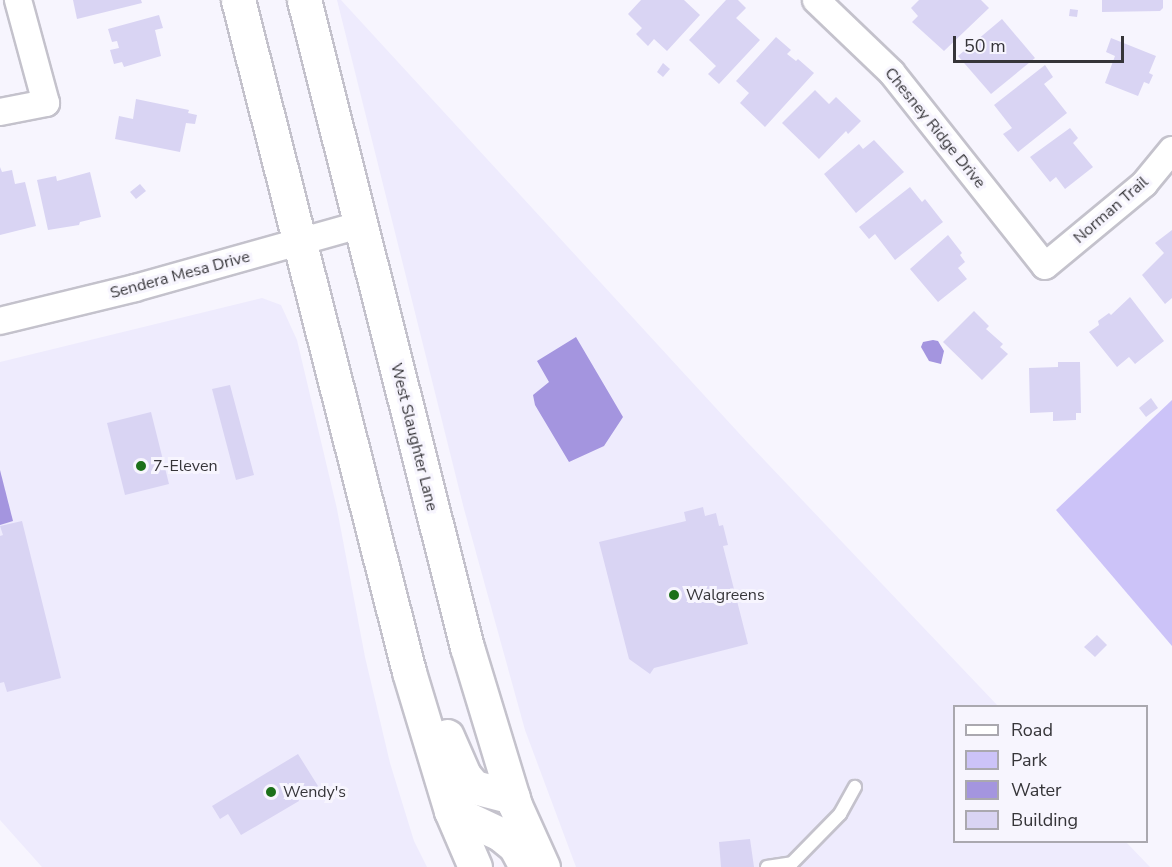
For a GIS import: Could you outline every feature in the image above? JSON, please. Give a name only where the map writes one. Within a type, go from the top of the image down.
[{"type":"main road","points":[[238,0],[409,672],[451,811],[475,867]]},
{"type":"main road","name":"West Slaughter Lane","points":[[304,0],[359,225],[468,647],[513,797],[543,867]]},
{"type":"main road","points":[[381,560],[408,595],[438,711],[453,755],[464,775],[474,787],[513,797]]},
{"type":"main road","points":[[451,811],[500,834],[515,846],[526,867]]},
{"type":"street","points":[[0,112],[46,103],[18,0]]},
{"type":"street","name":"Chesney Ridge Drive","points":[[816,0],[892,73],[1045,266]]},
{"type":"street","name":"Norman Trail","points":[[1045,266],[1144,184],[1172,150]]},
{"type":"street","name":"Sendera Mesa Drive","points":[[0,321],[135,288],[359,225]]},
{"type":"lane","points":[[767,867],[792,863],[840,814],[855,787]]},
{"type":"shaded area","points":[[337,0],[341,0],[748,443],[997,705],[953,705],[953,843],[1127,843],[1150,867],[576,867],[525,730],[464,509]]},
{"type":"shaded area","points":[[262,298],[281,305],[297,340],[337,509],[365,657],[390,763],[414,841],[427,867],[42,867],[0,820],[0,362]]},
{"type":"green space","points":[[1172,400],[1172,646],[1056,510]]},
{"type":"water","points":[[576,337],[623,417],[604,446],[569,462],[535,405],[533,395],[549,382],[537,361]]},
{"type":"water","points":[[938,341],[944,351],[941,364],[929,361],[921,347],[923,342]]},
{"type":"water","points":[[0,470],[13,521],[0,525]]},
{"type":"building","points":[[73,0],[141,0],[142,3],[77,19]]},
{"type":"building","points":[[641,0],[684,0],[700,15],[667,51],[654,39],[648,46],[636,34],[642,28],[628,14]]},
{"type":"building","points":[[726,0],[738,0],[746,8],[736,18],[760,40],[719,84],[708,74],[716,66],[689,40]]},
{"type":"building","points":[[919,0],[981,0],[989,8],[944,51],[912,22],[918,16],[911,8]]},
{"type":"building","points":[[1102,0],[1163,0],[1163,8],[1160,11],[1102,12]]},
{"type":"building","points":[[1070,9],[1078,10],[1077,17],[1069,16]]},
{"type":"building","points":[[159,15],[163,28],[155,30],[161,56],[124,67],[122,62],[114,64],[110,50],[119,48],[117,41],[112,42],[108,29]]},
{"type":"building","points":[[1002,19],[1035,58],[991,94],[958,56]]},
{"type":"building","points":[[776,37],[791,50],[787,54],[796,61],[798,59],[814,73],[765,127],[740,103],[749,93],[736,81]]},
{"type":"building","points":[[1111,38],[1156,56],[1149,73],[1153,75],[1149,84],[1144,82],[1138,96],[1105,83],[1115,56],[1106,52]]},
{"type":"building","points":[[663,63],[670,69],[663,77],[657,72]]},
{"type":"building","points":[[1045,65],[1053,77],[1044,84],[1067,113],[1018,152],[1003,134],[1012,128],[994,105]]},
{"type":"building","points":[[815,90],[829,104],[836,97],[861,121],[848,134],[846,131],[819,159],[782,123]]},
{"type":"building","points":[[136,99],[189,110],[188,113],[197,115],[195,124],[186,123],[180,152],[115,139],[119,116],[133,119]]},
{"type":"building","points":[[1070,128],[1078,138],[1073,143],[1093,167],[1065,189],[1056,177],[1050,182],[1030,157]]},
{"type":"building","points":[[874,140],[904,172],[856,213],[824,174],[859,144],[863,149]]},
{"type":"building","points":[[0,167],[2,172],[12,170],[15,184],[25,182],[36,226],[0,235]]},
{"type":"building","points":[[90,172],[101,217],[80,222],[79,225],[48,230],[37,180],[56,176],[57,181]]},
{"type":"building","points":[[140,184],[146,191],[136,199],[130,192]]},
{"type":"building","points":[[910,187],[922,202],[925,199],[943,222],[895,260],[875,234],[869,239],[859,227]]},
{"type":"building","points":[[1172,230],[1172,298],[1165,304],[1142,275],[1164,253],[1155,243]]},
{"type":"building","points":[[948,235],[962,253],[960,255],[965,262],[958,268],[967,279],[938,302],[910,269]]},
{"type":"building","points":[[1130,297],[1164,341],[1135,364],[1129,357],[1117,367],[1089,332],[1099,325],[1098,321],[1109,313],[1111,315]]},
{"type":"building","points":[[974,311],[989,326],[986,329],[1003,344],[1000,347],[1008,354],[982,380],[943,342]]},
{"type":"building","points":[[1058,362],[1080,362],[1081,413],[1076,413],[1076,420],[1053,421],[1053,412],[1030,413],[1029,368],[1058,367]]},
{"type":"building","name":"7-Eleven","points":[[230,385],[254,475],[236,480],[212,389]]},
{"type":"building","points":[[1151,398],[1158,408],[1146,417],[1139,408]]},
{"type":"building","name":"7-Eleven","points":[[151,412],[169,484],[125,495],[107,423]]},
{"type":"building","name":"Walgreens","points":[[703,507],[705,516],[716,513],[719,526],[723,525],[728,545],[723,546],[748,644],[654,668],[650,674],[629,659],[599,542],[686,521],[684,512]]},
{"type":"building","points":[[22,521],[61,678],[7,692],[4,682],[0,683],[0,536],[3,535],[0,526]]},
{"type":"building","points":[[1097,635],[1107,645],[1095,657],[1084,647]]},
{"type":"building","name":"Wendy's","points":[[298,754],[318,786],[298,798],[299,801],[241,835],[228,814],[220,819],[212,806]]},
{"type":"building","points":[[750,839],[754,867],[721,867],[719,842]]},
{"type":"place","name":"7-Eleven","points":[[141,466]]},
{"type":"place","name":"Walgreens","points":[[674,595]]},
{"type":"place","name":"Wendy's","points":[[271,792]]}]
